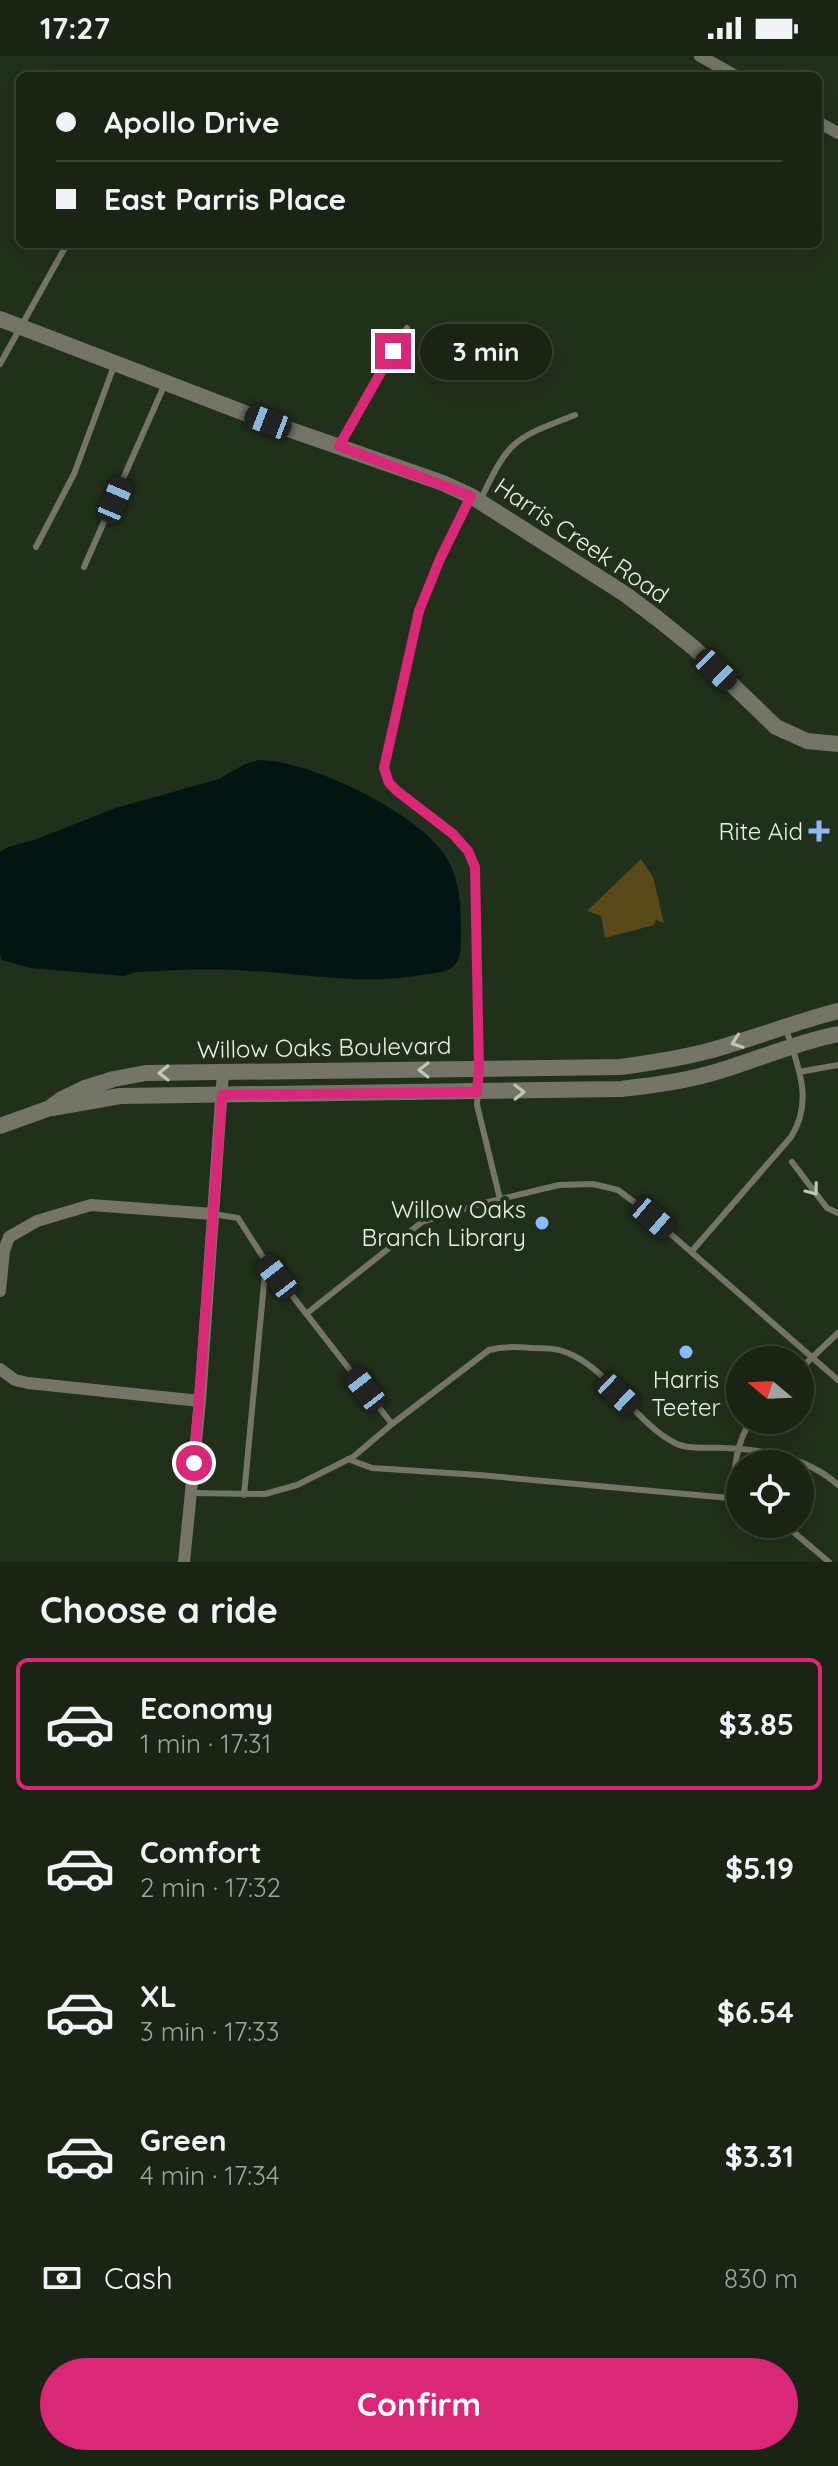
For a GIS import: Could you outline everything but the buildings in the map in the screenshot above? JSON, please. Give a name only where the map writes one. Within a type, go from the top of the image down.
[{"type":"street","points":[[700,56],[729,72]]},
{"type":"street","name":"Harris Creek Road","points":[[0,319],[476,498],[625,594],[658,619],[694,648],[776,727],[807,741],[838,744]]},
{"type":"street","name":"Willow Oaks Boulevard","points":[[0,1126],[50,1108],[85,1088],[146,1073],[620,1067],[665,1061],[715,1049],[838,1011]]},
{"type":"street","name":"Willow Oaks Boulevard","points":[[50,1108],[61,1109],[120,1096],[621,1089],[669,1084],[721,1071],[791,1046],[838,1034]]},
{"type":"street","points":[[184,1562],[200,1401],[223,1072]]},
{"type":"street","points":[[0,1291],[4,1251],[9,1237],[37,1221],[91,1205],[213,1214]]},
{"type":"street","points":[[0,1369],[15,1380],[28,1383],[200,1401]]},
{"type":"lane","points":[[0,364],[65,248]]},
{"type":"lane","points":[[339,446],[407,328]]},
{"type":"lane","points":[[36,547],[74,474],[115,363]]},
{"type":"lane","points":[[84,567],[165,382]]},
{"type":"lane","points":[[500,1199],[483,1136],[477,1092],[476,875],[473,859],[453,834],[389,783],[384,768],[419,611],[440,559],[507,450],[521,437],[575,415]]},
{"type":"lane","points":[[692,1251],[796,1129],[805,1098],[785,1025]]},
{"type":"lane","points":[[799,1072],[838,1065]]},
{"type":"lane","points":[[792,1162],[827,1208],[838,1213]]},
{"type":"lane","points":[[306,1314],[422,1222],[559,1185],[593,1184],[618,1190],[800,1346]]},
{"type":"lane","points":[[213,1214],[238,1218],[266,1262],[392,1424]]},
{"type":"lane","points":[[244,1495],[266,1262]]},
{"type":"lane","points":[[814,1355],[838,1333]]},
{"type":"lane","points":[[191,1493],[265,1494],[297,1485],[348,1459],[489,1350],[505,1346],[567,1352],[584,1361],[663,1436],[679,1446],[739,1448],[804,1463],[838,1485]]},
{"type":"lane","points":[[814,1359],[837,1377]]},
{"type":"lane","points":[[739,1448],[743,1434]]},
{"type":"lane","points":[[348,1459],[372,1468],[726,1497]]},
{"type":"lane","points":[[801,1538],[829,1562]]},
{"type":"shaded area","points":[[259,760],[305,769],[360,791],[430,838],[450,864],[459,894],[461,947],[455,965],[438,973],[370,979],[222,969],[137,972],[124,976],[30,968],[2,960],[0,852],[116,808],[219,779]]},
{"type":"shaded area","points":[[641,859],[653,877],[664,923],[656,920],[654,925],[605,938],[601,916],[587,911]]},
{"type":"place","name":"Rite Aid","points":[[819,831]]},
{"type":"place","name":"Willow Oaks Branch Library","points":[[542,1223]]},
{"type":"place","name":"Harris Teeter","points":[[686,1352]]},
{"type":"route","points":[[194,1463],[222,1095],[477,1092],[476,875],[473,859],[462,842],[389,783],[384,768],[419,611],[471,496],[339,446],[393,351]]}]
